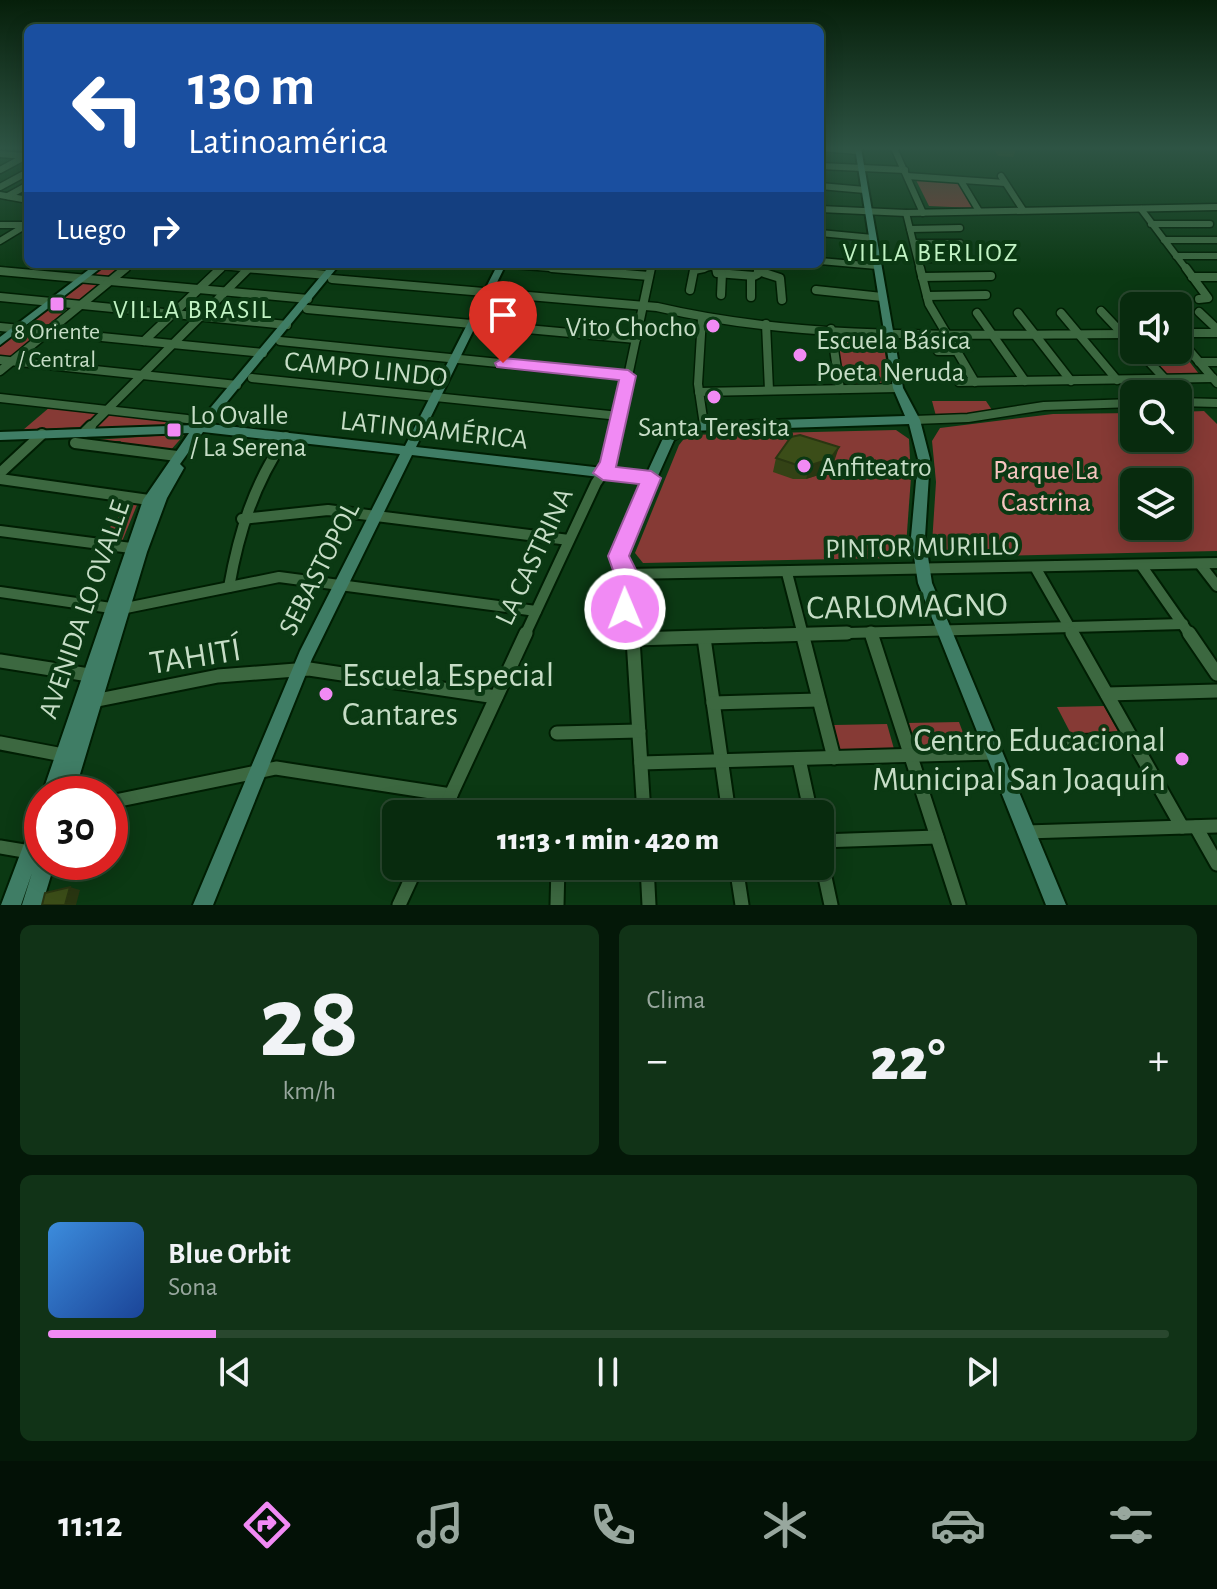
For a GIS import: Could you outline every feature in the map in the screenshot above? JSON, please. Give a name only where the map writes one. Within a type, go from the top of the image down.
[{"type":"street","points":[[8,196],[18,190]]},
{"type":"street","points":[[865,190],[898,388],[914,420],[924,465],[918,525],[922,570],[943,631],[1056,905]]},
{"type":"street","points":[[913,190],[923,213]]},
{"type":"street","points":[[967,190],[979,211]]},
{"type":"street","points":[[1010,190],[1023,210]]},
{"type":"street","points":[[0,195],[24,198]]},
{"type":"street","points":[[824,209],[923,213],[1217,207]]},
{"type":"street","points":[[1199,208],[1217,234]]},
{"type":"street","points":[[1141,209],[1208,298],[1199,299]]},
{"type":"street","points":[[906,213],[927,296],[975,382]]},
{"type":"street","points":[[0,225],[24,224]]},
{"type":"street","points":[[1151,224],[1210,224]]},
{"type":"street","points":[[0,241],[24,226]]},
{"type":"street","points":[[910,229],[960,228]]},
{"type":"street","points":[[824,233],[873,238]]},
{"type":"street","points":[[1164,240],[1217,240]]},
{"type":"street","points":[[914,243],[960,243]]},
{"type":"street","points":[[1176,256],[1217,256]]},
{"type":"street","points":[[918,259],[968,259]]},
{"type":"street","points":[[824,261],[877,266]]},
{"type":"street","points":[[0,342],[97,268]]},
{"type":"street","points":[[0,371],[126,268]]},
{"type":"street","points":[[144,341],[221,268]]},
{"type":"street","points":[[242,268],[643,306],[702,318],[889,334],[1120,334]]},
{"type":"street","name":"AVENIDA LO OVALLE","points":[[329,277],[334,268]]},
{"type":"street","name":"AVENIDA LO OVALLE","points":[[70,776],[93,701],[131,548],[149,500],[177,456],[252,378],[307,304],[339,268]]},
{"type":"street","name":"SEBASTOPOL","points":[[203,905],[299,669],[500,268]]},
{"type":"street","points":[[551,268],[649,276]]},
{"type":"street","name":"LA CASTRINA","points":[[449,800],[569,540],[609,464],[651,268]]},
{"type":"street","points":[[85,432],[248,269]]},
{"type":"street","points":[[717,269],[721,295]]},
{"type":"street","points":[[690,290],[694,270],[756,272],[780,278],[782,300]]},
{"type":"street","points":[[0,271],[225,292],[472,324],[636,339]]},
{"type":"street","points":[[751,297],[756,272]]},
{"type":"street","points":[[922,277],[991,276]]},
{"type":"street","points":[[1191,276],[1217,277]]},
{"type":"street","points":[[816,290],[882,297]]},
{"type":"street","points":[[927,296],[986,295]]},
{"type":"street","points":[[0,297],[287,325]]},
{"type":"street","name":"AVENIDA LO OVALLE","points":[[57,776],[89,675],[161,497],[237,385],[307,304]]},
{"type":"street","points":[[1101,311],[1120,331]]},
{"type":"street","points":[[1199,312],[1217,331]]},
{"type":"street","points":[[977,313],[1025,381]]},
{"type":"street","points":[[1018,313],[1071,381]]},
{"type":"street","points":[[1061,313],[1117,380]]},
{"type":"street","points":[[702,318],[699,392],[704,425]]},
{"type":"street","points":[[766,324],[769,390]]},
{"type":"street","points":[[0,327],[263,353]]},
{"type":"street","points":[[831,329],[840,389]]},
{"type":"street","points":[[1192,334],[1217,331]]},
{"type":"street","points":[[280,341],[628,376]]},
{"type":"street","points":[[938,351],[957,351]]},
{"type":"street","points":[[1192,353],[1215,381]]},
{"type":"street","points":[[0,360],[237,385]]},
{"type":"street","points":[[1199,362],[1217,362]]},
{"type":"street","points":[[1151,364],[1165,379]]},
{"type":"street","name":"CAMPO LINDO","points":[[252,378],[619,416]]},
{"type":"street","points":[[959,382],[1215,381]]},
{"type":"street","points":[[699,392],[898,388]]},
{"type":"street","points":[[0,398],[187,419]]},
{"type":"street","points":[[1192,402],[1212,403],[1217,411]]},
{"type":"street","points":[[643,800],[633,639],[627,634],[623,584],[627,574],[620,568],[618,556],[671,434],[685,427],[704,425],[961,419],[1044,406],[1120,403]]},
{"type":"street","name":"LATINOAMÉRICA","points":[[0,436],[206,428],[651,478]]},
{"type":"street","points":[[0,476],[42,434]]},
{"type":"street","points":[[229,587],[242,519],[259,476],[286,437]]},
{"type":"street","points":[[75,443],[177,456]]},
{"type":"street","points":[[0,476],[149,500]]},
{"type":"street","points":[[242,519],[321,509],[569,540]]},
{"type":"street","points":[[0,531],[131,548]]},
{"type":"street","name":"PINTOR MURILLO","points":[[627,574],[1217,563]]},
{"type":"street","points":[[1200,564],[1217,586]]},
{"type":"street","points":[[1141,565],[1217,674]]},
{"type":"street","points":[[1035,567],[1132,739],[1217,864]]},
{"type":"street","points":[[787,573],[834,758]]},
{"type":"street","points":[[0,592],[116,608],[279,577],[536,611]]},
{"type":"street","name":"CARLOMAGNO","points":[[633,639],[1183,624]]},
{"type":"street","points":[[871,633],[959,905]]},
{"type":"street","points":[[704,638],[727,800]]},
{"type":"street","points":[[0,661],[89,675]]},
{"type":"street","name":"TAHITÍ","points":[[93,701],[218,676],[299,669],[319,669],[496,697]]},
{"type":"street","points":[[1107,694],[1217,691]]},
{"type":"street","points":[[713,703],[819,700]]},
{"type":"street","points":[[557,733],[639,731]]},
{"type":"street","points":[[1073,742],[1132,739]]},
{"type":"street","points":[[0,743],[63,755]]},
{"type":"street","points":[[641,763],[993,753]]},
{"type":"street","points":[[799,759],[808,800]]},
{"type":"street","points":[[128,798],[257,771],[290,769],[451,795]]},
{"type":"street","points":[[1026,832],[1217,826]]},
{"type":"street","points":[[834,841],[937,837]]},
{"type":"street","points":[[0,847],[24,853]]},
{"type":"street","points":[[11,905],[25,880]]},
{"type":"street","points":[[32,905],[35,880]]},
{"type":"street","points":[[399,905],[411,880]]},
{"type":"street","points":[[557,905],[558,880]]},
{"type":"street","points":[[648,880],[649,905]]},
{"type":"street","points":[[738,880],[742,905]]},
{"type":"street","points":[[826,880],[831,905]]},
{"type":"green space","points":[[921,190],[962,190],[973,208],[929,206]]},
{"type":"green space","points":[[102,268],[124,268],[0,369],[0,347]]},
{"type":"green space","points":[[840,333],[879,336],[883,341],[890,385],[844,383],[837,336]]},
{"type":"green space","points":[[1155,364],[1191,364],[1199,374],[1166,375]]},
{"type":"green space","points":[[932,401],[986,401],[992,410],[962,416],[936,416]]},
{"type":"green space","points":[[50,407],[98,412],[82,427],[23,430]]},
{"type":"green space","name":"Parque La Castrina","points":[[1192,411],[1204,411],[1217,424],[1217,551],[947,557],[932,544],[936,482],[932,441],[940,428],[1053,414],[1120,413],[1120,452],[1192,452]]},
{"type":"green space","points":[[112,412],[193,421],[191,425],[95,428]]},
{"type":"green space","points":[[896,430],[909,439],[911,477],[906,546],[893,558],[643,563],[635,553],[679,445],[687,435]]},
{"type":"green space","points":[[185,434],[169,452],[118,446],[121,441],[79,441]]},
{"type":"green space","points":[[130,504],[137,505],[121,544],[98,541]]},
{"type":"green space","points":[[1104,706],[1119,733],[1071,734],[1057,707]]},
{"type":"green space","points":[[959,722],[968,746],[913,747],[906,723]]},
{"type":"green space","points":[[887,724],[894,749],[839,749],[834,725]]},
{"type":"building","points":[[800,435],[839,447],[830,459],[811,465],[797,465],[776,458],[791,437]]},
{"type":"building","points":[[70,887],[65,905],[42,905],[45,893]]},
{"type":"place","name":"8 Oriente / Central","points":[[57,304]]},
{"type":"place","name":"Vito Chocho","points":[[713,326]]},
{"type":"place","name":"Escuela Básica Poeta Neruda","points":[[800,355]]},
{"type":"place","name":"Santa Teresita","points":[[714,397]]},
{"type":"place","name":"Lo Ovalle / La Serena","points":[[174,430]]},
{"type":"place","name":"Anfiteatro","points":[[804,466]]},
{"type":"place","name":"Escuela Especial Cantares","points":[[326,694]]},
{"type":"place","name":"Centro Educacional Municipal San Joaquín","points":[[1182,759]]},
{"type":"district","name":"VILLA BERLIOZ","points":[[931,252]]},
{"type":"district","name":"VILLA BRASIL","points":[[193,309]]},
{"type":"route","points":[[503,363],[628,376],[609,464],[603,473],[651,478],[618,556],[620,568],[627,574],[623,581],[625,609]]}]
